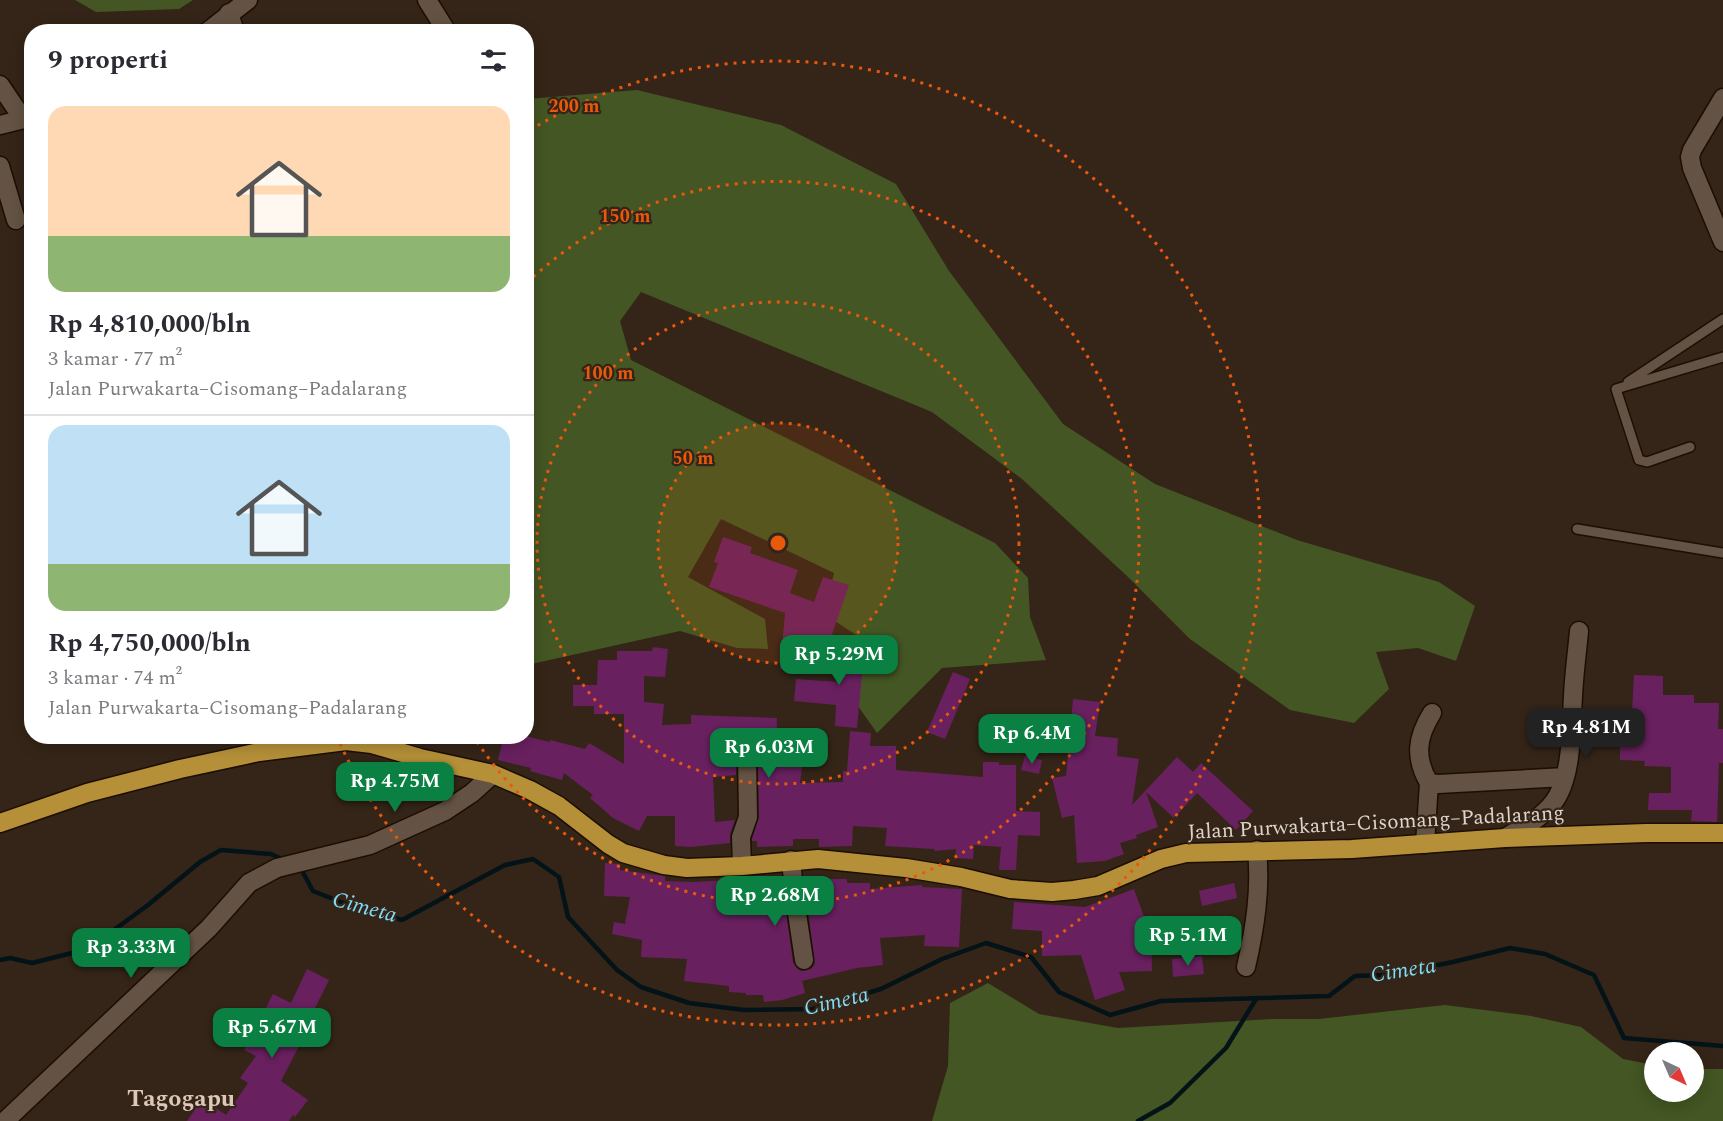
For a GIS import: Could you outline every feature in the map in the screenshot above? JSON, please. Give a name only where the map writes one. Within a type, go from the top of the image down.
[{"type":"highway","name":"Jalan Purwakarta–Cisomang–Padalarang","points":[[0,823],[87,793],[180,769],[259,752],[313,744]]},
{"type":"highway","name":"Jalan Purwakarta–Cisomang–Padalarang","points":[[372,744],[420,758],[493,774],[559,806],[608,844],[642,860],[687,868],[818,859],[906,867],[1010,889],[1052,892],[1098,886],[1161,859],[1186,853],[1353,849],[1504,838],[1723,832]]},
{"type":"street","points":[[217,24],[248,0]]},
{"type":"street","points":[[427,0],[442,24]]},
{"type":"street","points":[[229,14],[232,24]]},
{"type":"street","points":[[0,85],[24,114]]},
{"type":"street","points":[[1723,98],[1690,157],[1692,168],[1723,242]]},
{"type":"street","points":[[0,125],[24,119]]},
{"type":"street","points":[[0,166],[16,220]]},
{"type":"street","points":[[1504,838],[1537,818],[1552,805],[1565,777],[1572,731],[1579,632]]},
{"type":"street","points":[[1425,844],[1429,783],[1422,769],[1419,742],[1423,728],[1432,713]]},
{"type":"street","points":[[742,866],[741,837],[748,817],[747,756]]},
{"type":"street","points":[[5,1121],[187,950],[249,883],[277,868],[370,845],[446,811],[472,793],[493,774]]},
{"type":"street","points":[[1429,783],[1565,777]]},
{"type":"street","points":[[1246,967],[1256,924],[1259,871],[1257,850]]},
{"type":"street","points":[[791,860],[804,960]]},
{"type":"lane","points":[[1616,389],[1723,319]]},
{"type":"lane","points":[[1616,389],[1723,357]]},
{"type":"lane","points":[[1616,389],[1639,460],[1647,462],[1690,447]]},
{"type":"lane","points":[[1576,529],[1723,553]]},
{"type":"green space","points":[[75,0],[193,0],[179,9],[96,12]]},
{"type":"green space","points":[[637,90],[781,125],[896,184],[949,271],[1063,424],[1155,484],[1297,540],[1439,582],[1475,606],[1456,661],[1418,648],[1376,652],[1389,689],[1354,723],[1290,710],[1190,639],[1127,576],[1022,479],[932,412],[641,292],[620,321],[631,360],[995,543],[1028,578],[1030,617],[1046,660],[942,668],[877,733],[853,699],[870,644],[824,614],[834,573],[721,519],[688,577],[765,619],[768,649],[737,648],[680,631],[534,663],[534,98]]},
{"type":"green space","points":[[988,983],[1039,1014],[1118,1028],[1274,1019],[1319,1019],[1445,1005],[1531,1016],[1581,1027],[1623,1059],[1644,1063],[1644,1102],[1704,1102],[1704,1069],[1723,1069],[1723,1121],[932,1121],[948,1066],[950,1003]]},
{"type":"building","points":[[723,537],[752,547],[750,553],[798,570],[790,593],[814,602],[823,577],[849,585],[828,646],[801,644],[799,670],[780,669],[785,613],[709,587],[718,563],[714,562]]},
{"type":"building","points":[[842,639],[865,641],[857,728],[835,726],[836,705],[794,701],[796,679],[838,682]]},
{"type":"building","points":[[653,647],[668,649],[665,677],[644,676],[644,702],[664,704],[662,725],[691,724],[691,715],[777,718],[776,749],[804,752],[800,783],[843,782],[843,771],[847,771],[850,731],[871,733],[870,746],[896,746],[896,770],[983,777],[983,762],[1016,765],[1016,811],[1040,812],[1040,836],[1018,835],[1016,870],[999,870],[1001,847],[974,845],[973,859],[955,858],[956,849],[935,851],[934,849],[885,846],[887,828],[853,826],[852,846],[819,847],[819,839],[793,839],[793,846],[757,847],[757,841],[752,841],[752,839],[759,817],[758,756],[753,747],[746,745],[737,751],[736,775],[713,777],[715,822],[735,820],[730,834],[730,843],[691,847],[675,846],[675,816],[647,816],[639,831],[613,818],[590,798],[593,795],[564,773],[562,780],[530,771],[531,768],[498,760],[502,744],[534,744],[534,738],[585,749],[589,743],[624,764],[624,714],[594,714],[594,706],[573,706],[573,685],[597,685],[598,660],[617,660],[617,651],[652,651]]},
{"type":"building","points":[[953,672],[970,679],[945,739],[927,732]]},
{"type":"building","points":[[1634,675],[1663,676],[1663,695],[1694,695],[1694,703],[1719,703],[1718,729],[1723,729],[1723,763],[1719,763],[1717,822],[1691,821],[1692,810],[1648,810],[1649,793],[1671,793],[1671,767],[1644,766],[1645,761],[1620,760],[1620,747],[1627,747],[1628,711],[1632,711]]},
{"type":"building","points":[[1073,699],[1100,702],[1095,736],[1118,738],[1117,756],[1139,759],[1132,805],[1177,757],[1193,772],[1201,763],[1253,811],[1236,830],[1197,793],[1174,818],[1146,792],[1158,827],[1136,835],[1137,838],[1120,843],[1124,854],[1105,861],[1077,863],[1074,815],[1062,818],[1052,778],[1066,776]]},
{"type":"building","points":[[1025,756],[1042,760],[1039,774],[1021,770]]},
{"type":"building","points":[[605,863],[620,864],[620,870],[665,876],[665,881],[694,882],[781,877],[793,962],[800,971],[811,969],[815,964],[805,887],[818,886],[818,879],[847,879],[847,883],[870,883],[870,889],[922,885],[922,887],[962,889],[959,947],[924,946],[925,935],[880,938],[883,965],[857,968],[802,981],[805,993],[782,1000],[764,1002],[763,995],[729,992],[729,986],[684,981],[687,959],[641,957],[642,940],[612,934],[614,922],[625,924],[630,897],[604,896]]},
{"type":"building","points":[[1234,883],[1237,898],[1202,906],[1199,891]]},
{"type":"building","points":[[1134,889],[1148,928],[1151,928],[1152,971],[1119,972],[1125,990],[1095,1000],[1081,955],[1042,956],[1042,931],[1012,929],[1014,902],[1085,907]]},
{"type":"building","points":[[1202,956],[1204,974],[1173,977],[1172,959]]},
{"type":"building","points":[[307,969],[329,980],[312,1014],[315,1015],[281,1081],[308,1100],[295,1117],[293,1115],[289,1121],[187,1121],[202,1099],[226,1115],[248,1083],[240,1078],[256,1056],[244,1050],[273,994],[291,1003]]},
{"type":"waterway","name":"Cimeta","points":[[0,960],[10,958],[32,963],[88,949],[148,905],[200,862],[221,850],[271,854],[284,860]]},
{"type":"waterway","name":"Cimeta","points":[[300,867],[313,891],[351,906],[402,920],[505,865],[533,859],[559,877],[568,917],[617,970],[641,987],[689,1003],[744,1010],[813,1009],[881,989],[942,959],[986,943],[1031,957],[1059,992],[1110,1015],[1161,1001],[1329,996],[1355,976],[1388,975],[1510,948],[1545,954],[1594,975],[1624,1038],[1723,1046]]},
{"type":"waterway","points":[[1138,1121],[1170,1103],[1226,1048],[1256,999]]},
{"type":"district","name":"Tagogapu","points":[[181,1098]]}]
